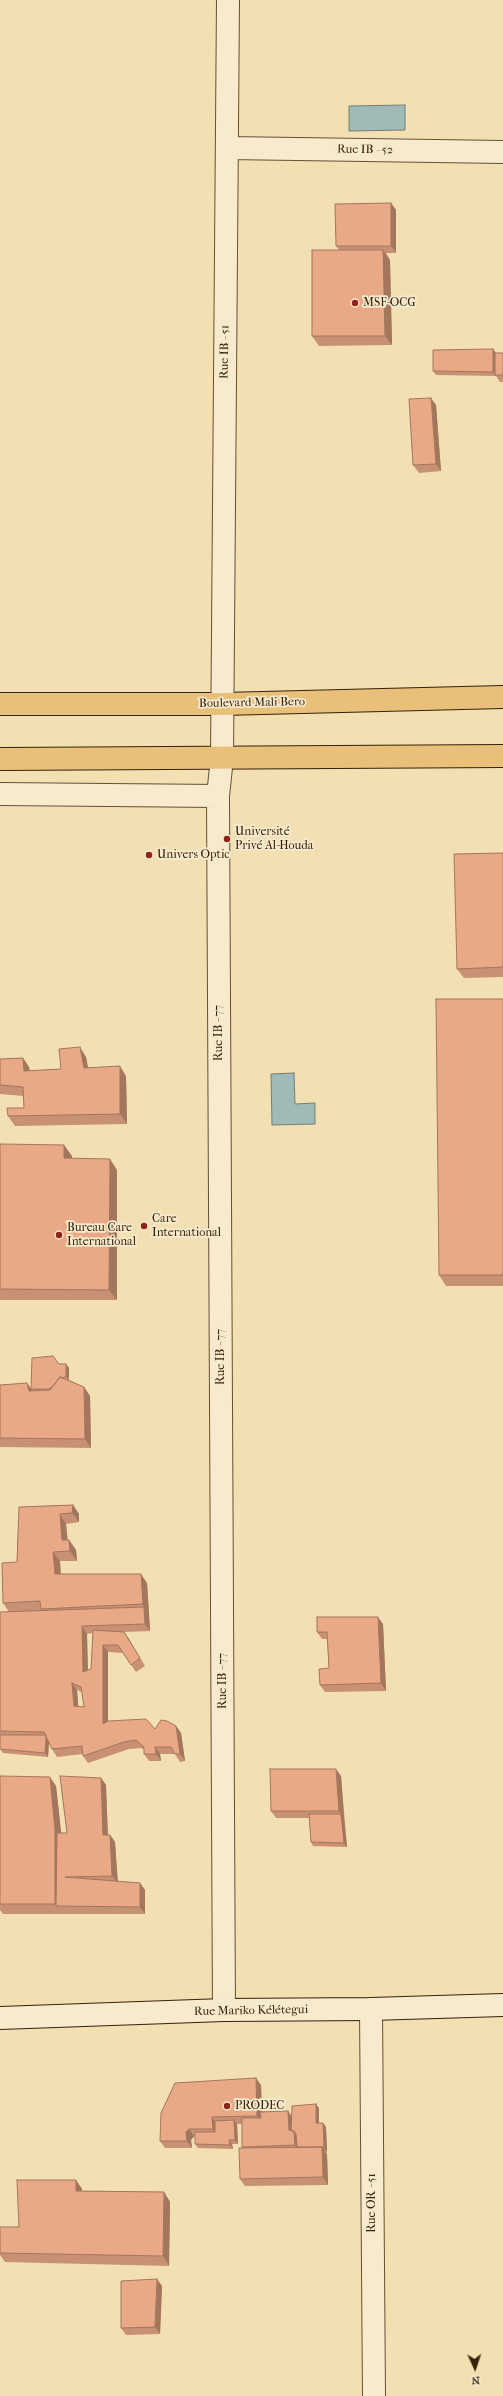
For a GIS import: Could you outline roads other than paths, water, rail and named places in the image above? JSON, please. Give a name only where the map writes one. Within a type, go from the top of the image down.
[{"type":"main road","name":"Boulevard Mali Bero","points":[[0,704],[222,704],[503,697]]},
{"type":"main road","points":[[0,759],[503,756]]},
{"type":"street","name":"Rue IB - 51","points":[[222,704],[228,148],[228,0]]},
{"type":"street","name":"Rue IB - 52","points":[[228,148],[503,152]]},
{"type":"street","name":"Rue IB - 77","points":[[222,704],[222,758],[218,796],[224,2010]]},
{"type":"street","points":[[0,794],[218,796]]},
{"type":"street","name":"Rue Mariko Kélétegui","points":[[0,2018],[224,2010],[371,2009],[503,2005]]},
{"type":"street","name":"Rue OR - 51","points":[[371,2009],[374,2396]]},
{"type":"water","points":[[405,105],[405,130],[349,131],[349,106]]},
{"type":"water","points":[[294,1073],[295,1104],[315,1103],[315,1124],[272,1125],[271,1074]]},
{"type":"place","name":"MSF-OCG","points":[[355,303]]},
{"type":"place","name":"Université Privé Al-Houda","points":[[227,839]]},
{"type":"place","name":"Univers Optic","points":[[149,855]]},
{"type":"place","name":"Care International","points":[[144,1226]]},
{"type":"place","name":"Bureau Care International","points":[[59,1235]]},
{"type":"place","name":"PRODEC","points":[[227,2106]]}]
